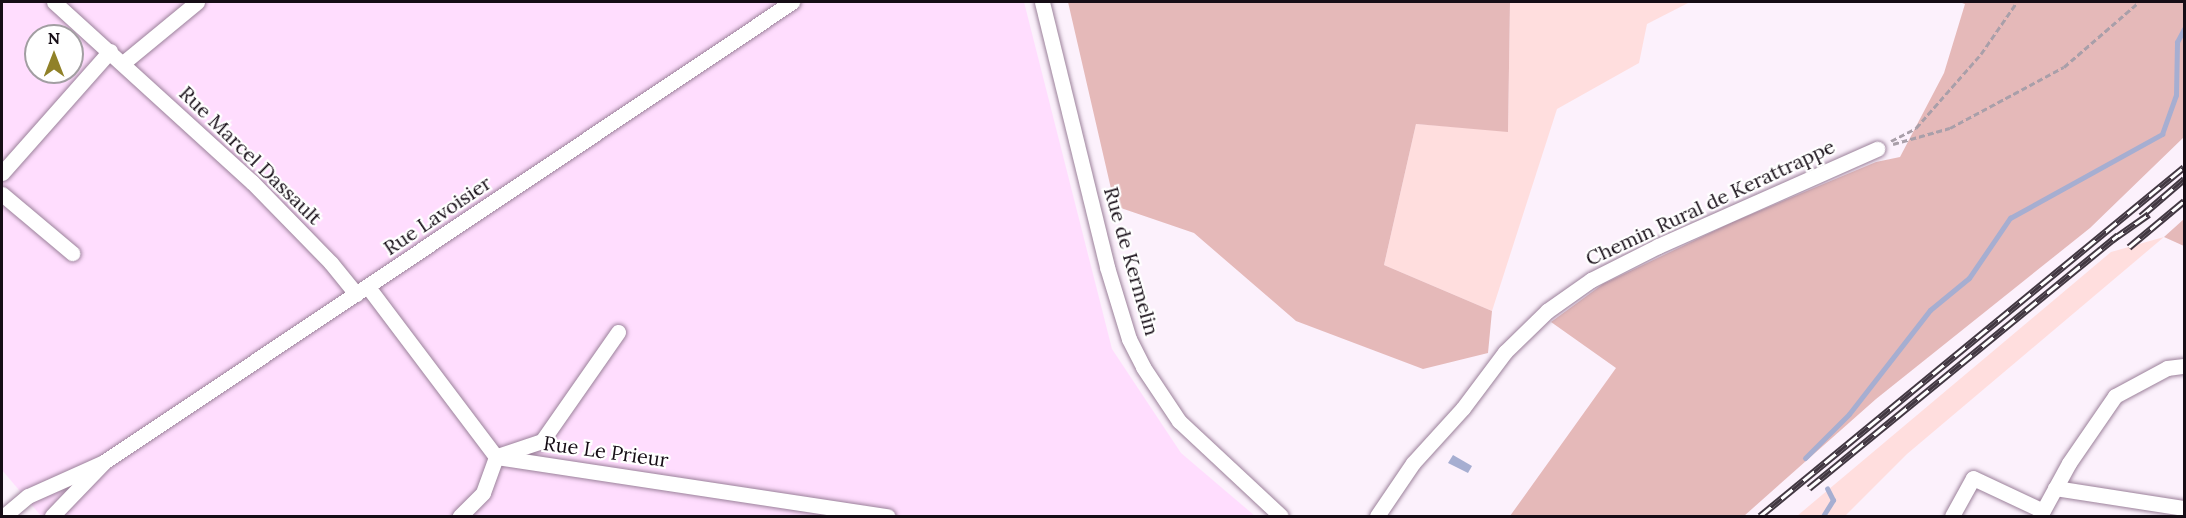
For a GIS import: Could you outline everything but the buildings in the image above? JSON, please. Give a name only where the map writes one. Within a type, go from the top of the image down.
[{"type":"street","name":"Rue Marcel Dassault","points":[[54,2],[252,182],[362,290],[496,457]]},
{"type":"street","points":[[123,63],[197,2]]},
{"type":"street","name":"Rue Lavoisier","points":[[4,516],[28,496],[104,462],[792,2]]},
{"type":"street","name":"Rue de Kermelin","points":[[1042,2],[1107,267],[1129,339],[1143,367],[1179,421],[1281,516]]},
{"type":"street","points":[[2,173],[110,51]]},
{"type":"street","name":"Chemin Rural de Kerattrappe","points":[[1377,516],[1413,462],[1463,408],[1505,352],[1547,311],[1591,279],[1658,246],[1876,149]]},
{"type":"street","points":[[2,194],[72,253]]},
{"type":"street","name":"Rue Le Prieur","points":[[496,457],[542,441],[618,332]]},
{"type":"street","points":[[1952,516],[1973,478],[2041,514],[2055,488],[2115,396],[2167,368],[2184,366]]},
{"type":"street","points":[[460,516],[483,493],[496,457]]},
{"type":"street","name":"Rue Le Prieur","points":[[496,457],[888,516]]},
{"type":"street","name":"Rue Lavoisier","points":[[52,516],[104,462]]},
{"type":"street","points":[[2055,488],[2184,508]]},
{"type":"path","points":[[1876,149],[1916,128],[1981,54],[2017,2]]},
{"type":"path","points":[[1876,149],[1950,128],[2064,67],[2139,2]]},
{"type":"shaded area","points":[[2,2],[1024,2],[1112,349],[1181,453],[1255,516],[41,516],[2,470]]},
{"type":"shaded area","points":[[1068,2],[1510,2],[1508,132],[1416,124],[1384,265],[1492,311],[1488,353],[1423,369],[1296,321],[1194,233],[1115,206]]},
{"type":"shaded area","points":[[1510,2],[1690,2],[1647,24],[1639,63],[1557,109],[1492,311],[1384,265],[1416,124],[1508,131]]},
{"type":"shaded area","points":[[1959,2],[2184,2],[2184,137],[2090,228],[1876,399],[1744,516],[1510,516],[1616,368],[1551,322],[1603,284],[1733,222],[1876,162],[1900,157],[1944,73],[1965,4]]},
{"type":"shaded area","points":[[2184,219],[2184,246],[2164,237]]},
{"type":"shaded area","points":[[2164,237],[1907,454],[1845,516],[1797,516],[2111,252]]},
{"type":"water","points":[[1453,455],[1472,466],[1468,473],[1448,463]]},
{"type":"waterway","points":[[1805,458],[1849,414],[1930,310],[1969,278],[2010,218],[2162,134],[2176,95],[2177,42],[2184,29]]},
{"type":"waterway","points":[[1823,516],[1833,500],[1827,488]]},
{"type":"railway","points":[[1760,516],[2184,167]]},
{"type":"railway","points":[[2141,216],[2184,179]]},
{"type":"railway","points":[[2129,247],[2184,201]]},
{"type":"railway","points":[[2112,240],[2149,214]]},
{"type":"railway","points":[[1809,488],[2118,235]]}]
